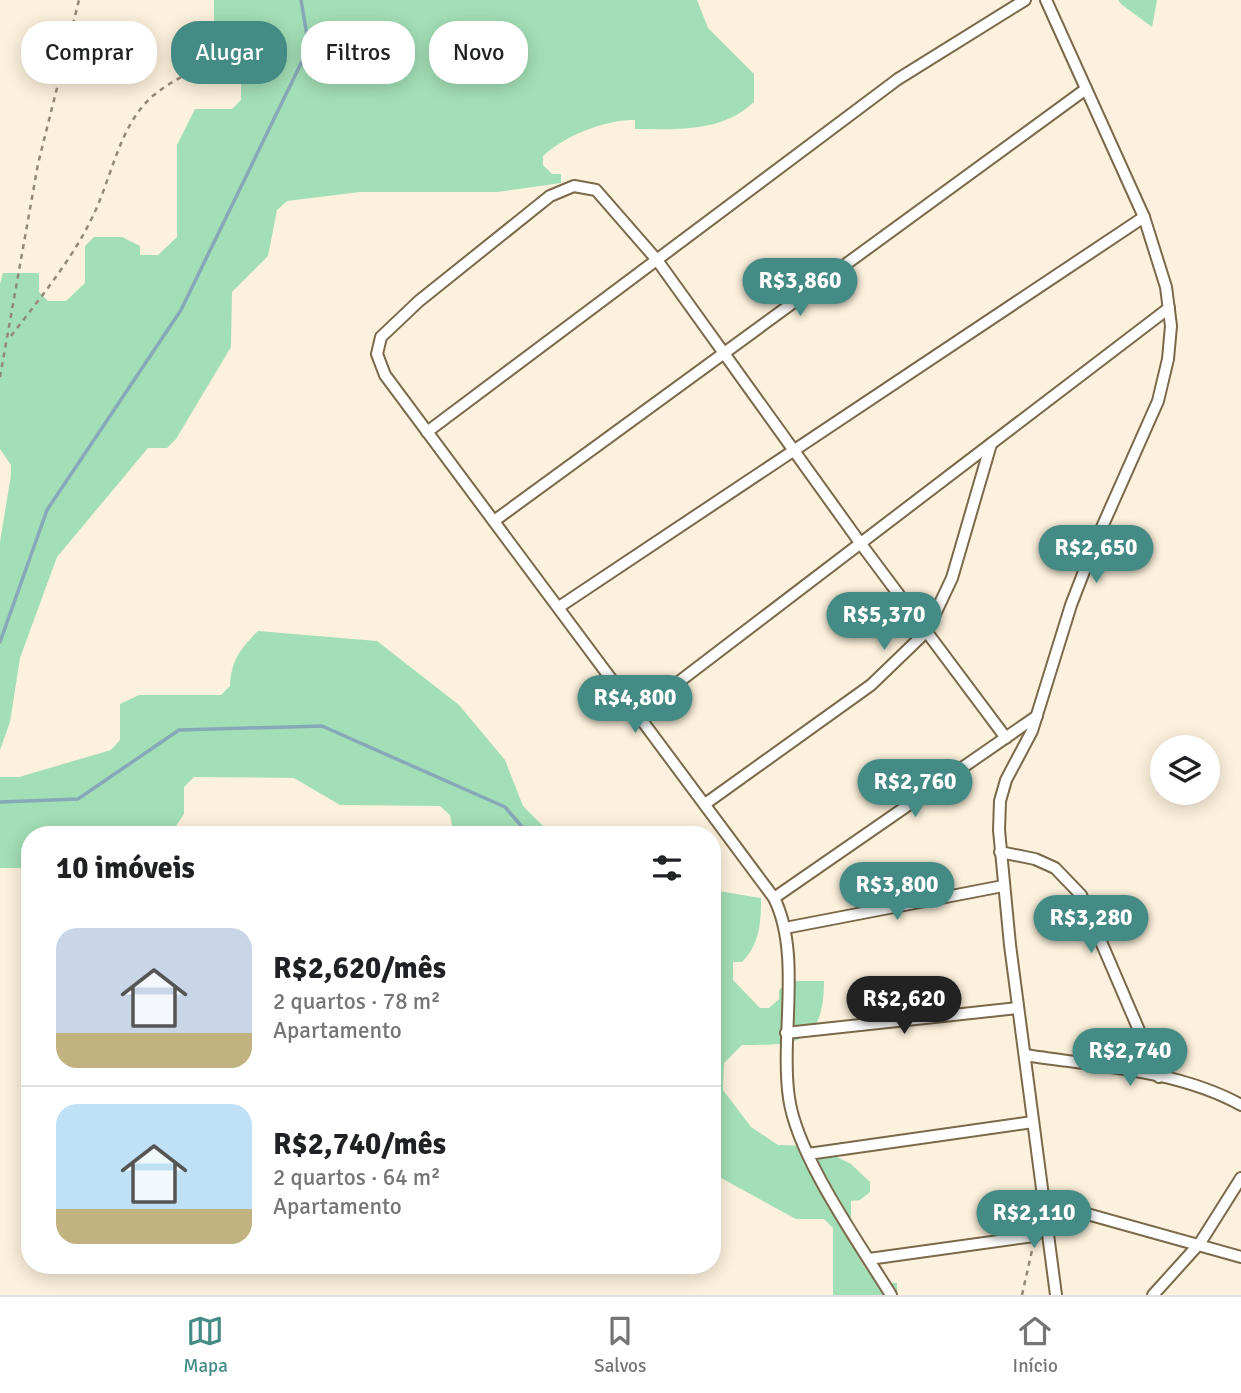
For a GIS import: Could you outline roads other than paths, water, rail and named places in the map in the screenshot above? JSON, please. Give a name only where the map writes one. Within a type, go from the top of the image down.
[{"type":"street","points":[[427,432],[898,79],[1025,0]]},
{"type":"street","points":[[1046,0],[1144,217],[1160,263],[1169,308],[1168,359],[1158,401],[1071,605],[1037,715],[1027,743],[1003,790],[999,813],[1003,886],[1056,1295]]},
{"type":"street","points":[[494,521],[1086,89]]},
{"type":"street","points":[[891,1295],[808,1154],[790,1108],[785,928],[774,898],[380,368],[378,342],[419,301],[550,196],[574,186],[596,190],[657,260],[861,544],[1006,737]]},
{"type":"street","points":[[559,607],[1144,217]]},
{"type":"street","points":[[638,713],[1169,308]]},
{"type":"street","points":[[705,804],[871,685],[927,631],[952,578],[991,444]]},
{"type":"street","points":[[774,898],[1037,715]]},
{"type":"street","points":[[1000,852],[1035,859],[1055,868],[1081,895],[1158,1077]]},
{"type":"street","points":[[785,928],[1003,886]]},
{"type":"street","points":[[786,1033],[1018,1008]]},
{"type":"street","points":[[1025,1055],[1158,1077],[1202,1088],[1241,1105]]},
{"type":"street","points":[[808,1154],[1033,1122]]},
{"type":"street","points":[[1153,1295],[1199,1243],[1241,1178]]},
{"type":"street","points":[[1044,1202],[1199,1243],[1241,1257]]},
{"type":"street","points":[[869,1259],[1034,1236],[1046,1227]]},
{"type":"waterway","points":[[0,642],[47,510],[181,310],[309,47],[301,0]]},
{"type":"waterway","points":[[0,802],[78,799],[179,730],[322,726],[505,807],[521,826]]}]
